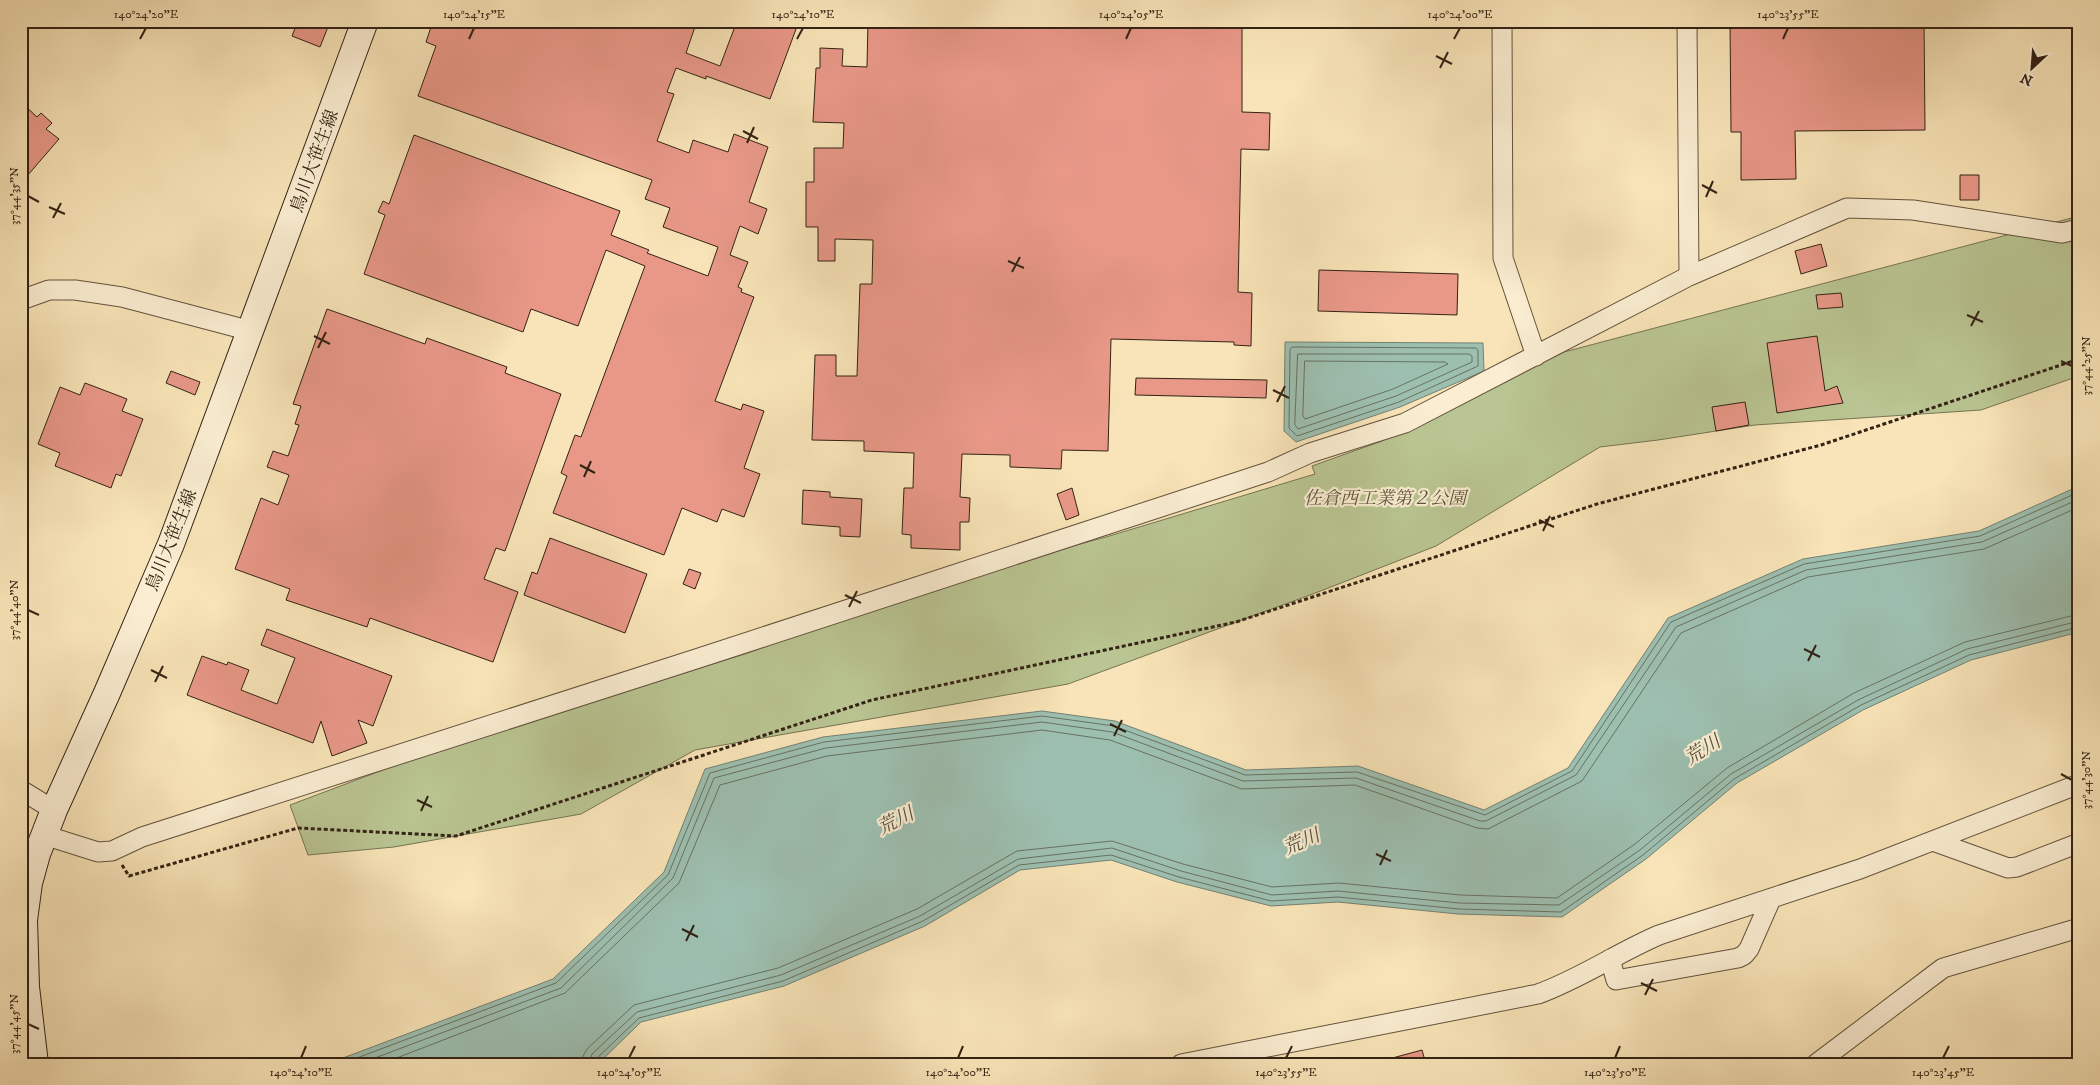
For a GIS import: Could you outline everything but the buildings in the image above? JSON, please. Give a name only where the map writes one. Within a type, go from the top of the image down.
[{"type":"street","name":"鳥川大笹生線","points":[[35,1064],[26,987],[25,884],[54,810],[171,544],[365,21]]},
{"type":"street","points":[[1502,21],[1503,258],[1536,356]]},
{"type":"street","points":[[1687,21],[1689,276]]},
{"type":"street","points":[[44,835],[98,852],[112,851],[142,837],[1268,472],[1310,453],[1405,423],[1689,276],[1847,208],[1913,210],[2062,233],[2079,229]]},
{"type":"street","points":[[21,300],[49,290],[75,290],[122,297],[250,331]]},
{"type":"street","points":[[1181,1064],[1451,1010],[1521,998],[1555,988],[1610,958],[1659,936],[1860,869],[2079,784]]},
{"type":"street","points":[[21,790],[54,810]]},
{"type":"street","points":[[1933,841],[2008,868],[2017,867],[2079,843]]},
{"type":"street","points":[[1610,958],[1616,980],[1738,958],[1749,949],[1771,899]]},
{"type":"street","points":[[1816,1064],[1943,968],[2079,928]]},
{"type":"path","points":[[112,851],[129,876],[298,828],[456,836],[872,700],[1236,622],[1597,504],[1821,446],[2079,359]]},
{"type":"green space","name":"佐倉西工業第２公園","points":[[2079,216],[2079,376],[1981,410],[1755,425],[1600,447],[1436,546],[1318,592],[1068,684],[695,750],[581,814],[394,847],[308,855],[290,805],[481,733],[560,712],[748,653],[960,576],[1106,537],[1315,474],[1312,466],[1382,441],[1514,368],[1531,368],[1564,352]]},
{"type":"water","points":[[1285,342],[1483,343],[1484,371],[1400,407],[1296,442],[1284,431]]},
{"type":"water","name":"荒川","points":[[2079,486],[2079,632],[1971,660],[1863,710],[1737,783],[1646,859],[1562,917],[1458,914],[1338,902],[1271,906],[1177,882],[1111,860],[1020,870],[925,926],[784,986],[641,1022],[598,1064],[327,1064],[553,979],[664,872],[705,769],[823,737],[1042,711],[1115,721],[1246,770],[1358,766],[1484,810],[1568,768],[1668,618],[1803,559],[1979,531]]}]
